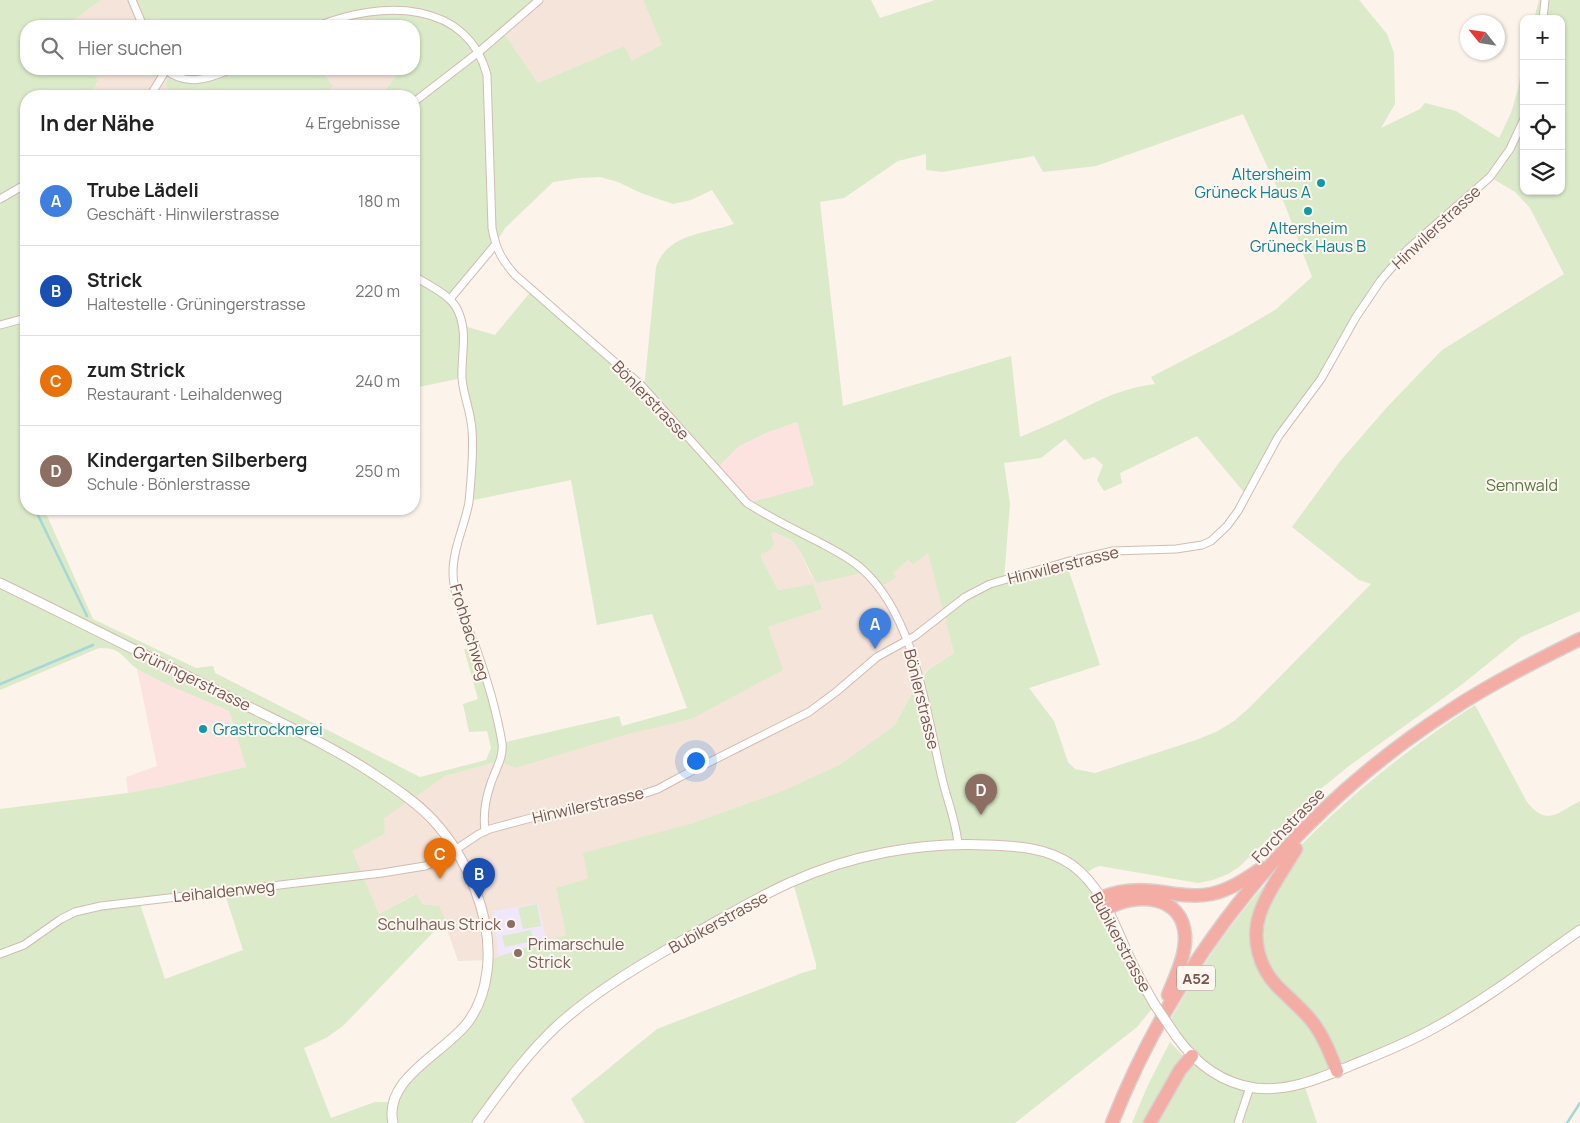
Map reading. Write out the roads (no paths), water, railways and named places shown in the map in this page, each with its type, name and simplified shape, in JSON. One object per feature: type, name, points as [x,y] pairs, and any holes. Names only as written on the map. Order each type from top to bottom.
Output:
[{"type":"highway","name":"Forchstrasse","points":[[1112,1123],[1155,1030],[1183,982],[1208,944],[1277,858],[1337,798],[1406,741],[1483,690],[1580,639]]},
{"type":"highway","name":"Forchstrasse","points":[[1121,1123],[1154,1050],[1204,965],[1246,906],[1296,849],[1349,798],[1420,741],[1489,697],[1580,648]]},
{"type":"highway","points":[[1296,849],[1261,909],[1256,929],[1258,948],[1263,967],[1270,978],[1302,1010],[1317,1029],[1337,1071]]},
{"type":"highway","points":[[1100,898],[1119,892],[1136,890],[1189,896],[1217,893],[1243,881],[1277,858]]},
{"type":"highway","points":[[1107,909],[1127,900],[1150,899],[1168,906],[1181,920],[1185,935],[1184,951],[1155,1030]]},
{"type":"highway","points":[[1150,1123],[1180,1070],[1192,1056]]},
{"type":"main road","name":"Grüningerstrasse","points":[[0,583],[326,745],[391,785],[417,805],[439,827],[456,852],[476,891],[482,910],[488,960],[485,982],[481,999],[469,1021],[400,1088],[392,1106],[393,1123]]},
{"type":"main road","name":"Bubikerstrasse","points":[[477,1123],[535,1048],[559,1024],[589,999],[663,952],[789,883],[858,859],[903,849],[958,844],[1022,846],[1043,852],[1072,866],[1084,876],[1107,909],[1132,963],[1155,1004],[1192,1056],[1218,1076],[1250,1087],[1273,1089],[1293,1086],[1396,1048],[1479,1001],[1580,930]]},
{"type":"street","points":[[132,0],[140,20]]},
{"type":"street","points":[[420,97],[480,51],[540,0]]},
{"type":"street","points":[[1543,15],[1545,0]]},
{"type":"street","name":"Bönlerstrasse","points":[[334,20],[357,11],[388,5],[414,5],[430,8],[445,14],[472,38],[480,51],[489,88],[492,228],[495,246],[504,263],[515,275],[642,386],[747,503],[839,553],[863,570],[881,592],[902,627],[907,640],[928,714],[958,844]]},
{"type":"street","points":[[153,90],[162,75]]},
{"type":"street","points":[[174,75],[191,80],[205,79],[215,75]]},
{"type":"street","name":"Hinwilerstrasse","points":[[456,852],[485,831],[532,818],[632,797],[658,788],[805,714],[836,692],[877,657],[926,628],[965,597],[984,587],[1004,579],[1113,551],[1187,548],[1202,545],[1219,534],[1227,526],[1247,496],[1288,420],[1316,387],[1356,317],[1381,280],[1407,250],[1490,177],[1510,149],[1520,128]]},
{"type":"street","points":[[0,199],[20,187]]},
{"type":"street","points":[[450,299],[495,246]]},
{"type":"street","name":"Frohbachweg","points":[[420,280],[450,299],[462,318],[464,326],[462,378],[472,424],[472,447],[469,501],[454,556],[454,586],[458,603],[476,648],[498,722],[502,746],[501,758],[485,803],[485,831]]},
{"type":"street","points":[[0,325],[20,320]]},
{"type":"street","name":"Leihaldenweg","points":[[0,954],[24,945],[75,912],[101,906],[382,873],[425,866],[456,852]]},
{"type":"street","points":[[1238,1123],[1250,1087]]},
{"type":"waterway","points":[[38,515],[87,616]]},
{"type":"waterway","points":[[0,684],[93,645]]},
{"type":"waterway","points":[[1567,1123],[1580,1103]]},
{"type":"place","name":"Altersheim Grüneck Haus A","points":[[1321,183]]},
{"type":"place","name":"Altersheim Grüneck Haus B","points":[[1308,211]]},
{"type":"place","name":"Trube Lädeli","points":[[875,649]]},
{"type":"place","name":"Grastrocknerei","points":[[203,729]]},
{"type":"place","name":"Kindergarten Silberberg","points":[[981,815]]},
{"type":"place","name":"zum Strick","points":[[440,879]]},
{"type":"place","name":"Strick","points":[[479,899]]},
{"type":"place","name":"Schulhaus Strick","points":[[511,924]]},
{"type":"place","name":"Primarschule Strick","points":[[518,953]]},
{"type":"park label","name":"Sennwald","points":[[1522,485]]}]
